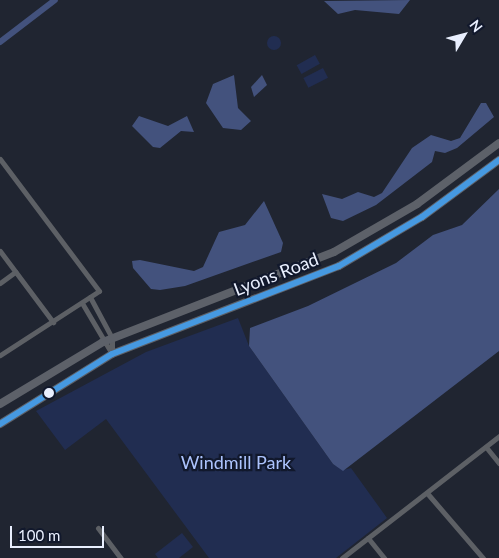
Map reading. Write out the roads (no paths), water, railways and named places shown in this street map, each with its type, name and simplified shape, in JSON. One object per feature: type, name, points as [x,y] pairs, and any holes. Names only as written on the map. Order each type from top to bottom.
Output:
[{"type":"main road","name":"Lyons Road","points":[[0,404],[103,342],[334,252],[417,204],[499,142]]},
{"type":"main road","name":"Lyons Road","points":[[0,424],[112,354],[339,266],[422,217],[499,160]]},
{"type":"street","points":[[0,159],[99,291],[0,355]]},
{"type":"street","points":[[0,251],[53,322]]},
{"type":"street","points":[[0,283],[16,272]]},
{"type":"street","points":[[90,297],[112,338],[112,354]]},
{"type":"street","points":[[82,303],[103,342],[112,354]]},
{"type":"street","points":[[342,558],[499,436]]},
{"type":"street","points":[[486,447],[499,463]]},
{"type":"street","points":[[427,492],[484,558]]},
{"type":"street","points":[[98,528],[121,558]]},
{"type":"street","points":[[368,538],[384,558]]},
{"type":"waterway","points":[[0,42],[55,0]]},
{"type":"park label","name":"Windmill Park","points":[[236,462]]}]
